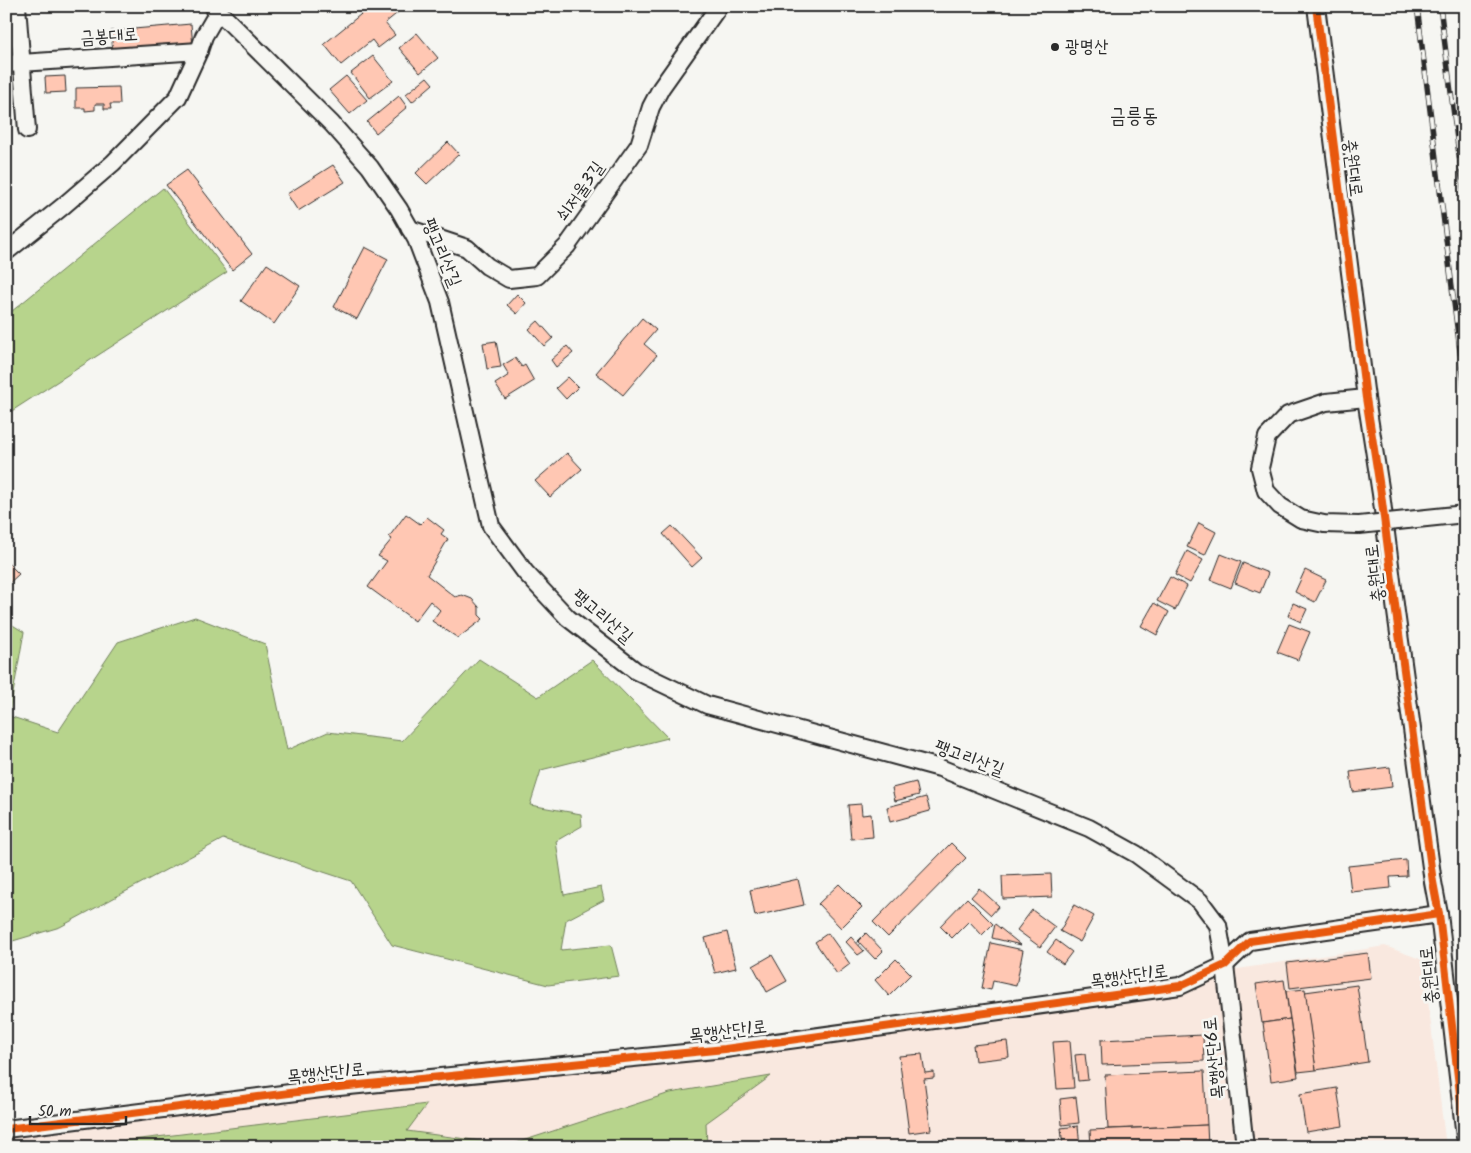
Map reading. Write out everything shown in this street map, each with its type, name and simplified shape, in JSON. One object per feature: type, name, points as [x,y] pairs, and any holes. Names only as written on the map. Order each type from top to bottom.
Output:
[{"type":"street","points":[[17,6],[14,63],[27,130]]},
{"type":"street","name":"쇠저울3길","points":[[410,229],[467,248],[487,266],[509,279],[537,276],[567,246],[639,145],[650,107],[661,88],[719,6]]},
{"type":"street","name":"충원대로","points":[[1316,6],[1366,398],[1381,494],[1431,873],[1439,914],[1465,1137]]},
{"type":"street","name":"팽고리산길","points":[[6,252],[62,208],[113,163],[178,97],[199,51],[215,9],[332,124],[358,153],[370,167],[416,239],[440,302],[491,526],[525,572],[568,618],[636,671],[706,705],[940,768],[1089,828],[1136,854],[1200,901],[1218,925],[1225,965]]},
{"type":"street","name":"금봉대로","points":[[14,63],[199,51]]},
{"type":"street","points":[[1366,398],[1326,402],[1288,415],[1267,437],[1260,468],[1266,491],[1280,506],[1301,519],[1324,524],[1359,526],[1465,514]]},
{"type":"street","name":"목행산단1로","points":[[6,1129],[329,1088],[725,1049],[1180,986],[1225,965],[1250,942],[1439,914]]},
{"type":"street","name":"목행산단6로","points":[[1225,965],[1244,1147]]},
{"type":"shaded area","points":[[1385,946],[1423,960],[1446,1147],[6,1147],[6,1132],[751,1045]]},
{"type":"green space","points":[[163,188],[227,272],[7,414],[6,316]]},
{"type":"green space","points":[[195,617],[265,644],[287,750],[328,732],[402,741],[479,659],[538,697],[592,660],[668,738],[541,770],[530,805],[581,814],[582,826],[556,841],[564,895],[601,887],[604,900],[566,920],[561,950],[611,945],[619,976],[548,985],[392,945],[351,881],[223,839],[60,927],[6,943],[6,621],[24,632],[9,716],[58,732],[118,642]]},
{"type":"green space","points":[[771,1076],[706,1123],[707,1147],[75,1147],[427,1104],[407,1131],[510,1145],[670,1093]]},
{"type":"building","points":[[371,6],[406,6],[385,23],[395,35],[378,48],[372,40],[341,65],[324,44]]},
{"type":"building","points":[[191,24],[193,47],[113,53],[111,31]]},
{"type":"building","points":[[417,33],[438,58],[420,73],[399,48]]},
{"type":"building","points":[[373,56],[393,81],[370,98],[351,73]]},
{"type":"building","points":[[65,76],[66,92],[46,93],[45,77]]},
{"type":"building","points":[[346,76],[367,100],[350,114],[329,90]]},
{"type":"building","points":[[427,77],[433,84],[412,102],[406,94]]},
{"type":"building","points":[[119,87],[120,104],[110,104],[111,109],[104,109],[104,104],[95,104],[95,110],[85,111],[85,108],[76,108],[76,88]]},
{"type":"building","points":[[399,96],[407,107],[376,133],[367,122]]},
{"type":"building","points":[[448,142],[459,154],[427,184],[416,173]]},
{"type":"building","points":[[333,165],[345,182],[298,211],[287,194]]},
{"type":"building","points":[[187,170],[252,254],[232,270],[166,185]]},
{"type":"building","points":[[365,247],[388,259],[357,319],[334,307]]},
{"type":"building","points":[[267,264],[300,286],[274,324],[241,301]]},
{"type":"building","points":[[517,294],[526,303],[517,314],[507,305]]},
{"type":"building","points":[[642,318],[656,330],[644,344],[657,355],[623,395],[596,373]]},
{"type":"building","points":[[538,321],[553,338],[544,346],[529,329]]},
{"type":"building","points":[[496,341],[501,367],[487,369],[483,343]]},
{"type":"building","points":[[567,346],[573,353],[556,367],[551,360]]},
{"type":"building","points":[[515,358],[522,367],[525,365],[534,381],[505,399],[495,384],[509,375],[503,365]]},
{"type":"building","points":[[568,377],[578,387],[566,399],[556,388]]},
{"type":"building","points":[[567,453],[582,469],[550,497],[535,481]]},
{"type":"building","points":[[406,514],[420,524],[427,517],[444,530],[441,534],[448,539],[427,575],[455,597],[462,595],[472,599],[479,607],[479,615],[483,619],[458,638],[432,621],[440,610],[430,601],[415,621],[368,587],[387,561],[378,556],[392,539],[389,537]]},
{"type":"building","points":[[1199,523],[1216,532],[1205,555],[1187,547]]},
{"type":"building","points":[[672,526],[702,558],[692,567],[663,534]]},
{"type":"building","points":[[1187,551],[1203,560],[1190,583],[1175,575]]},
{"type":"building","points":[[1221,554],[1241,562],[1231,588],[1211,580]]},
{"type":"building","points":[[6,561],[19,574],[6,586]]},
{"type":"building","points":[[1243,563],[1268,573],[1260,593],[1235,583]]},
{"type":"building","points":[[1305,570],[1326,580],[1315,602],[1295,592]]},
{"type":"building","points":[[1170,577],[1187,586],[1175,610],[1157,601]]},
{"type":"building","points":[[1154,603],[1169,612],[1157,635],[1141,626]]},
{"type":"building","points":[[1293,603],[1307,609],[1301,622],[1288,616]]},
{"type":"building","points":[[1289,624],[1310,632],[1298,660],[1277,652]]},
{"type":"building","points":[[1390,767],[1392,787],[1353,792],[1350,772]]},
{"type":"building","points":[[916,782],[919,795],[895,801],[892,788]]},
{"type":"building","points":[[926,797],[930,811],[890,822],[887,807]]},
{"type":"building","points":[[861,804],[862,815],[871,814],[873,837],[851,839],[848,805]]},
{"type":"building","points":[[951,843],[966,858],[888,937],[873,922]]},
{"type":"building","points":[[1406,860],[1407,876],[1390,877],[1391,888],[1351,892],[1348,866]]},
{"type":"building","points":[[1051,874],[1052,897],[1003,899],[1002,876]]},
{"type":"building","points":[[798,879],[804,905],[755,916],[750,890]]},
{"type":"building","points":[[839,884],[862,907],[841,928],[818,904]]},
{"type":"building","points":[[979,888],[999,906],[991,915],[971,897]]},
{"type":"building","points":[[967,898],[993,924],[982,935],[969,921],[952,938],[940,926]]},
{"type":"building","points":[[1074,905],[1094,916],[1080,942],[1060,931]]},
{"type":"building","points":[[1032,910],[1055,927],[1040,947],[1017,930]]},
{"type":"building","points":[[995,924],[1021,945],[992,938]]},
{"type":"building","points":[[727,932],[736,968],[715,973],[705,938]]},
{"type":"building","points":[[828,933],[850,964],[837,974],[815,942]]},
{"type":"building","points":[[866,933],[883,951],[875,959],[858,941]]},
{"type":"building","points":[[851,937],[864,951],[858,955],[846,942]]},
{"type":"building","points":[[1056,940],[1072,952],[1063,964],[1047,952]]},
{"type":"building","points":[[991,943],[1023,950],[1016,986],[993,981],[991,990],[982,988]]},
{"type":"building","points":[[1368,953],[1371,978],[1290,988],[1287,963]]},
{"type":"building","points":[[772,955],[787,981],[767,992],[753,966]]},
{"type":"building","points":[[896,959],[911,974],[889,996],[875,980]]},
{"type":"building","points":[[1284,980],[1290,1019],[1262,1023],[1256,984]]},
{"type":"building","points":[[1357,985],[1368,1062],[1316,1070],[1305,992]]},
{"type":"building","points":[[1305,989],[1316,1070],[1298,1072],[1286,991]]},
{"type":"building","points":[[1290,1019],[1298,1077],[1271,1081],[1263,1023]]},
{"type":"building","points":[[1203,1035],[1204,1061],[1102,1065],[1101,1040]]},
{"type":"building","points":[[1007,1041],[1009,1057],[975,1061],[973,1045]]},
{"type":"building","points":[[1070,1041],[1074,1088],[1057,1089],[1053,1042]]},
{"type":"building","points":[[922,1054],[925,1073],[934,1072],[934,1078],[924,1079],[931,1130],[909,1133],[899,1056]]},
{"type":"building","points":[[1085,1054],[1088,1080],[1078,1081],[1075,1055]]},
{"type":"building","points":[[1204,1071],[1207,1125],[1108,1129],[1105,1075]]},
{"type":"building","points":[[1337,1088],[1343,1126],[1306,1132],[1300,1094]]},
{"type":"building","points":[[1076,1097],[1079,1123],[1062,1125],[1060,1099]]},
{"type":"building","points":[[1207,1125],[1208,1147],[1091,1147],[1090,1130]]},
{"type":"building","points":[[1078,1126],[1080,1147],[1063,1147],[1061,1128]]},
{"type":"railway","points":[[1417,6],[1465,391]]},
{"type":"railway","points":[[1440,6],[1465,202]]},
{"type":"cycle path","points":[[1316,6],[1366,398],[1439,914],[1465,1137]]},
{"type":"cycle path","points":[[6,1129],[329,1088],[725,1049],[1180,986],[1225,965],[1250,941],[1439,914]]},
{"type":"place","name":"광명산","points":[[1055,47]]},
{"type":"district","name":"금릉동","points":[[1134,117]]}]
